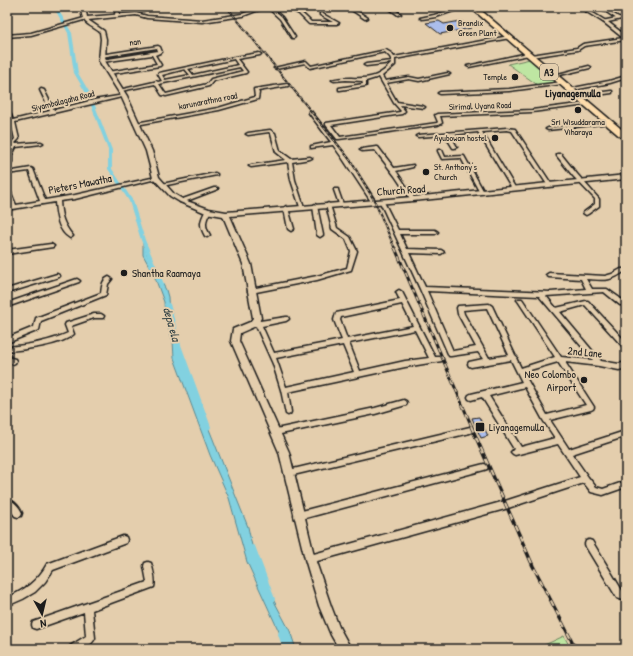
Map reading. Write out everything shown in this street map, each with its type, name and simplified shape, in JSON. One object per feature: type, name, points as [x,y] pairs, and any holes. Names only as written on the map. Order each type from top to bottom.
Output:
[{"type":"highway","name":"A3","points":[[477,8],[508,37],[582,96],[626,134]]},
{"type":"highway","name":"A3","points":[[477,8],[586,104],[626,137]]},
{"type":"street","points":[[83,7],[84,19],[102,31],[104,46],[102,59],[109,73],[121,90],[149,151],[156,178]]},
{"type":"street","points":[[117,15],[118,7]]},
{"type":"street","points":[[7,36],[31,34],[84,19],[117,15],[140,14],[147,17],[202,21],[243,15],[265,7]]},
{"type":"street","points":[[269,7],[281,18],[293,37]]},
{"type":"street","points":[[288,7],[300,13],[310,23],[337,23],[321,14]]},
{"type":"street","points":[[349,7],[366,18]]},
{"type":"street","points":[[389,7],[399,14]]},
{"type":"street","points":[[422,18],[435,16],[463,7]]},
{"type":"street","points":[[585,7],[583,8],[604,21],[626,38]]},
{"type":"street","points":[[601,7],[618,18]]},
{"type":"street","points":[[604,21],[626,17]]},
{"type":"street","points":[[366,65],[508,37]]},
{"type":"street","points":[[468,66],[531,55],[578,49],[583,45],[626,38]]},
{"type":"street","name":"nan","points":[[102,59],[158,47],[160,52],[153,54]]},
{"type":"street","points":[[276,68],[306,62],[310,67],[386,51],[394,60]]},
{"type":"street","points":[[102,59],[153,54],[159,65],[109,73]]},
{"type":"street","points":[[164,81],[160,74],[259,54]]},
{"type":"street","points":[[156,82],[163,94],[166,95],[208,85],[212,80],[244,73],[235,58]]},
{"type":"street","points":[[334,80],[346,78],[364,80],[380,76],[388,70],[394,60]]},
{"type":"street","points":[[121,90],[241,66]]},
{"type":"street","points":[[556,75],[589,67]]},
{"type":"street","points":[[186,68],[192,76]]},
{"type":"street","points":[[384,82],[409,78],[419,80],[448,74]]},
{"type":"street","points":[[380,76],[396,103],[423,107]]},
{"type":"street","points":[[573,89],[610,82],[626,77]]},
{"type":"street","points":[[340,89],[365,85],[364,80]]},
{"type":"street","points":[[440,93],[509,90],[562,83]]},
{"type":"street","name":"karunarathna road","points":[[136,124],[231,106],[257,98],[257,93],[255,90],[287,85]]},
{"type":"street","points":[[42,90],[52,111]]},
{"type":"street","points":[[582,96],[611,92]]},
{"type":"street","name":"Siyambalagaha Road","points":[[10,122],[89,102],[124,96]]},
{"type":"street","name":"Sirimal Uyana Road","points":[[396,103],[403,111],[401,113],[328,124],[339,138],[438,124],[440,123],[437,115],[532,111],[586,104]]},
{"type":"street","points":[[7,110],[17,139],[13,143],[14,146],[10,155],[10,162],[7,163]]},
{"type":"street","points":[[310,112],[334,143],[374,202]]},
{"type":"street","points":[[548,129],[608,122]]},
{"type":"street","points":[[480,130],[514,189]]},
{"type":"street","points":[[418,136],[480,130],[513,130],[550,186]]},
{"type":"street","points":[[248,134],[272,132],[278,152],[290,161],[291,170],[302,207]]},
{"type":"street","points":[[447,134],[455,147]]},
{"type":"street","points":[[14,146],[41,143]]},
{"type":"street","points":[[313,147],[334,143]]},
{"type":"street","points":[[362,150],[376,148],[413,199]]},
{"type":"street","points":[[440,151],[444,158],[462,157],[482,192]]},
{"type":"street","points":[[559,155],[598,202],[586,213]]},
{"type":"street","points":[[251,166],[310,158]]},
{"type":"street","points":[[393,170],[411,166]]},
{"type":"street","points":[[7,173],[31,169],[43,202]]},
{"type":"street","points":[[162,185],[215,174]]},
{"type":"street","name":"Church Road","points":[[156,178],[172,195],[182,201],[208,211],[226,214],[286,208],[382,202],[550,186],[626,177]]},
{"type":"street","name":"Pieters Mawatha","points":[[7,208],[74,197],[156,178]]},
{"type":"street","points":[[7,188],[14,207]]},
{"type":"street","points":[[182,201],[216,189]]},
{"type":"street","points":[[336,190],[341,204]]},
{"type":"street","points":[[57,200],[59,218],[64,230],[70,236]]},
{"type":"street","points":[[382,202],[423,289],[451,354],[480,349]]},
{"type":"street","points":[[251,291],[317,278],[349,269],[354,251],[348,238],[335,229],[328,205]]},
{"type":"street","points":[[315,206],[320,235]]},
{"type":"street","points":[[286,208],[291,229]]},
{"type":"street","points":[[207,235],[202,223],[208,211]]},
{"type":"street","points":[[226,214],[247,264],[258,322],[273,356],[284,390],[288,412]]},
{"type":"street","points":[[397,232],[435,232]]},
{"type":"street","points":[[7,252],[51,246]]},
{"type":"street","points":[[405,251],[441,252]]},
{"type":"street","points":[[549,275],[583,278],[610,278],[623,270]]},
{"type":"street","points":[[7,291],[57,276]]},
{"type":"street","points":[[583,278],[590,291]]},
{"type":"street","points":[[7,341],[37,328],[38,320],[104,294],[105,284],[109,279]]},
{"type":"street","points":[[7,305],[78,281]]},
{"type":"street","points":[[423,289],[541,294],[605,290],[625,304]]},
{"type":"street","points":[[284,390],[436,359],[416,328],[399,292]]},
{"type":"street","points":[[541,294],[599,363]]},
{"type":"street","points":[[520,300],[558,360],[591,407],[545,418]]},
{"type":"street","points":[[358,374],[337,320],[338,315],[403,302]]},
{"type":"street","points":[[555,311],[586,302],[626,346]]},
{"type":"street","points":[[487,361],[460,314],[460,308],[488,305],[514,357],[519,371],[545,418],[585,479],[594,490],[603,492],[626,484]]},
{"type":"street","points":[[13,361],[8,360],[8,352],[49,343],[62,338],[71,334],[68,325],[94,316],[101,316]]},
{"type":"street","points":[[286,319],[258,322],[236,331],[235,341],[276,432],[289,473],[298,516],[310,559],[325,606],[335,631],[345,649]]},
{"type":"street","points":[[273,356],[416,328]]},
{"type":"street","points":[[471,364],[514,357]]},
{"type":"street","name":"2nd Lane","points":[[519,371],[558,360],[599,363],[619,367],[626,365]]},
{"type":"street","points":[[471,398],[526,384]]},
{"type":"street","points":[[484,394],[517,452],[560,440]]},
{"type":"street","points":[[276,432],[375,411],[404,403]]},
{"type":"street","points":[[289,473],[470,430]]},
{"type":"street","points":[[568,452],[622,435]]},
{"type":"street","points":[[298,516],[484,467]]},
{"type":"street","points":[[310,559],[505,505],[585,479]]},
{"type":"street","points":[[7,505],[10,504],[18,514]]},
{"type":"street","points":[[7,602],[30,591],[46,576],[50,567],[124,540]]},
{"type":"street","points":[[589,544],[620,595],[626,597]]},
{"type":"street","points":[[36,625],[151,584],[148,566]]},
{"type":"street","points":[[74,649],[91,638],[88,607]]},
{"type":"green space","points":[[530,59],[557,82],[539,86],[508,64]]},
{"type":"green space","points":[[564,636],[571,649],[536,649]]},
{"type":"water","points":[[143,240],[147,254],[166,290],[168,297],[169,318],[201,409],[248,527],[257,569],[290,631],[296,649],[287,649],[247,562],[229,498],[210,455],[174,358],[173,341],[165,319],[164,302],[154,275],[143,255]]},
{"type":"building","name":"Brandix Green Plant","points":[[439,21],[444,24],[461,21],[471,28],[440,34],[426,23]]},
{"type":"building","name":"Liyanagemulla","points":[[479,417],[488,436],[481,438],[472,418]]},
{"type":"waterway","name":"depa ela","points":[[52,7],[58,12],[70,33],[76,73],[89,95],[110,150],[110,169],[131,201],[143,240],[161,284]]},
{"type":"waterway","name":"depa ela","points":[[167,304],[178,345],[208,427]]},
{"type":"waterway","name":"depa ela","points":[[252,549],[271,599]]},
{"type":"waterway","name":"depa ela","points":[[282,634],[287,649]]},
{"type":"railway","points":[[227,7],[351,161],[375,202],[395,249]]},
{"type":"railway","points":[[395,248],[472,427]]},
{"type":"railway","points":[[471,426],[533,566],[576,649]]},
{"type":"place","name":"Brandix Green Plant","points":[[450,28]]},
{"type":"place","name":"Temple","points":[[515,77]]},
{"type":"place","name":"Sri Wisuddarama Viharaya","points":[[578,110]]},
{"type":"place","name":"Ayubowan hostel","points":[[495,138]]},
{"type":"place","name":"St. Anthony's Church","points":[[426,172]]},
{"type":"place","name":"Shantha Raamaya","points":[[124,273]]},
{"type":"place","name":"Neo Colombo Airport","points":[[584,380]]},
{"type":"place","name":"Liyanagemulla","points":[[480,427]]},
{"type":"district","name":"Liyanagemulla","points":[[573,93]]}]
